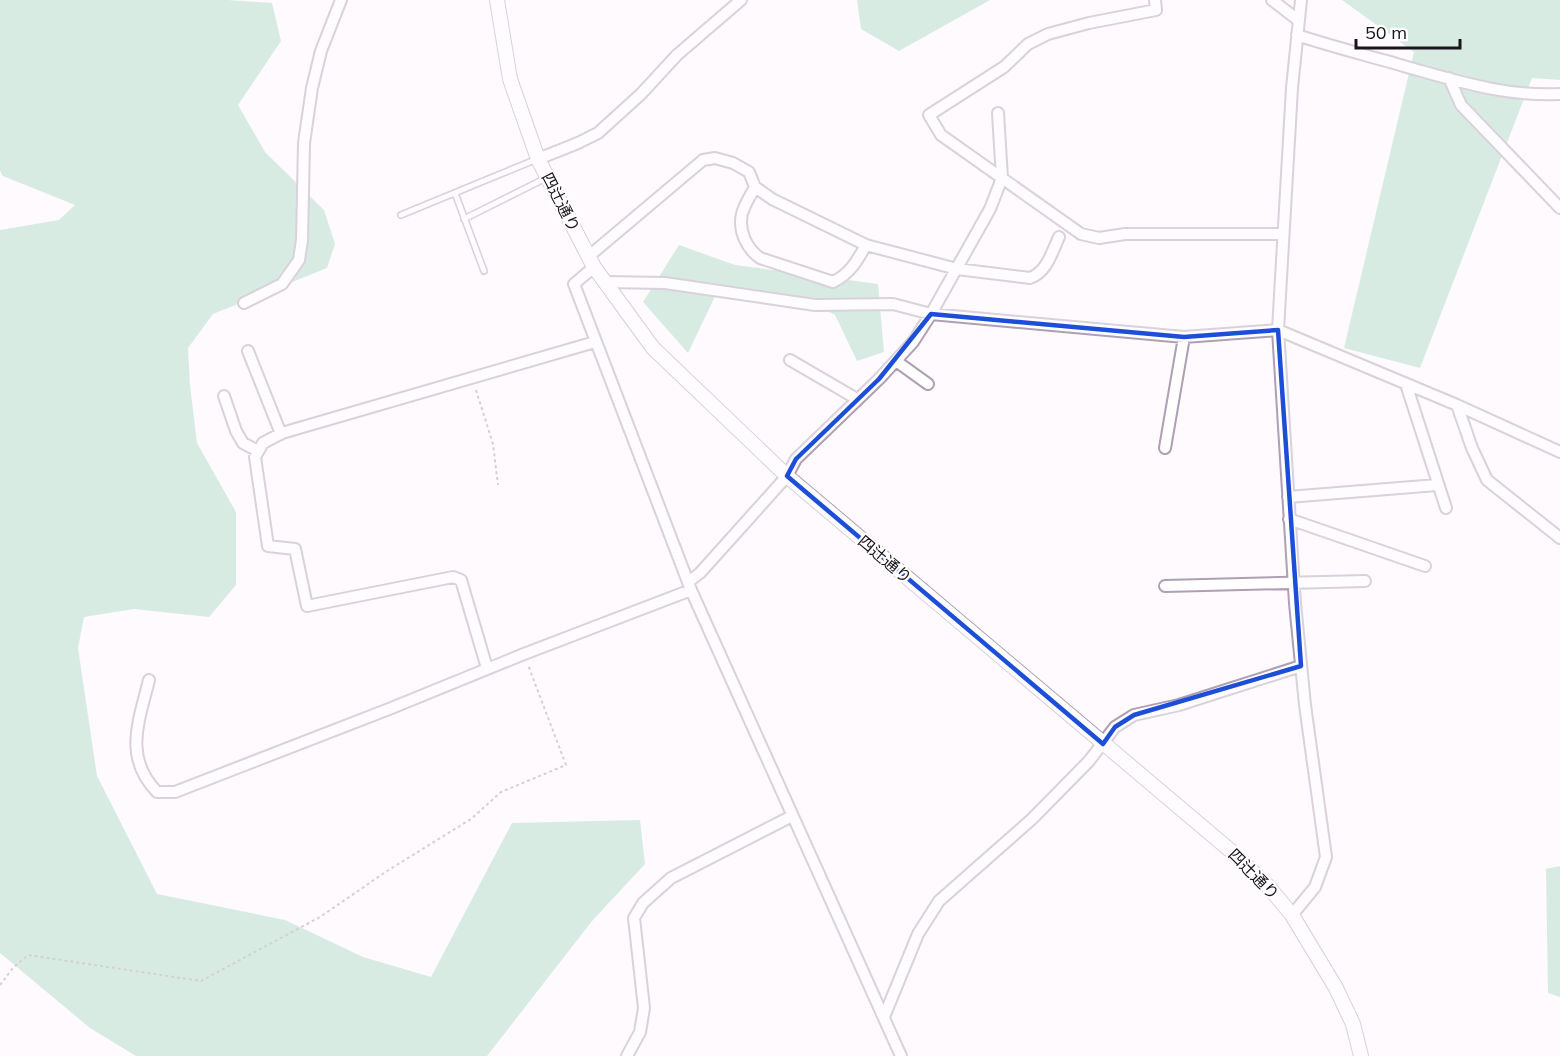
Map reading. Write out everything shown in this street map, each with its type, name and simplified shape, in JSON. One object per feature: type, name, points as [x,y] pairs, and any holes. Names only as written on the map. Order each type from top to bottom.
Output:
[{"type":"street","points":[[244,303],[282,284],[299,260],[302,240],[304,143],[312,88],[321,51],[341,0]]},
{"type":"street","name":"四辻通り","points":[[497,0],[510,79],[538,159],[591,261],[653,348],[787,476],[1231,851],[1268,886],[1292,915],[1336,988],[1353,1024],[1361,1056]]},
{"type":"street","points":[[721,17],[726,0]]},
{"type":"street","points":[[538,159],[598,133],[641,94],[676,55],[741,0]]},
{"type":"street","points":[[1155,0],[1156,10],[1089,23],[1048,34],[1028,44],[1004,67],[928,115],[941,135],[1081,234],[1099,238],[1125,234],[1283,234]]},
{"type":"street","points":[[1272,0],[1298,20]]},
{"type":"street","points":[[1292,915],[1315,887],[1326,856],[1301,666],[1293,583],[1278,330],[1301,0]]},
{"type":"street","points":[[1297,35],[1343,50],[1515,93],[1560,94]]},
{"type":"street","points":[[1449,78],[1461,105],[1560,208]]},
{"type":"street","points":[[149,680],[136,732],[136,758],[148,783],[157,792],[175,792],[389,709],[690,586],[787,476],[796,459],[913,342],[990,209],[1002,178],[998,113]]},
{"type":"street","points":[[902,1056],[690,586],[574,284],[591,261],[703,160],[715,158],[733,163],[749,172],[756,187],[772,199],[866,245],[957,269],[1030,278],[1038,276],[1059,237]]},
{"type":"street","points":[[756,187],[742,214],[743,236],[750,251],[760,258],[833,282],[844,277],[854,266],[866,245]]},
{"type":"street","points":[[604,282],[665,283],[815,305],[893,304],[931,314],[1184,337],[1278,330],[1457,405],[1560,452]]},
{"type":"street","points":[[1166,448],[1184,337]]},
{"type":"street","points":[[488,668],[461,580],[453,577],[307,606],[295,549],[268,546],[255,457],[263,443],[280,434],[595,342]]},
{"type":"street","points":[[248,351],[280,434]]},
{"type":"street","points":[[790,360],[857,399]]},
{"type":"street","points":[[896,361],[928,384]]},
{"type":"street","points":[[1406,384],[1446,508]]},
{"type":"street","points":[[224,396],[236,431],[243,443],[258,451]]},
{"type":"street","points":[[1457,405],[1472,448],[1487,480],[1560,538]]},
{"type":"street","points":[[1288,496],[1437,484]]},
{"type":"street","points":[[1289,519],[1425,566]]},
{"type":"street","points":[[1165,586],[1365,581]]},
{"type":"street","points":[[884,1017],[918,934],[939,901],[1032,819],[1089,761],[1115,727],[1134,715],[1179,705],[1301,666]]},
{"type":"street","points":[[627,1056],[640,1032],[644,1008],[634,918],[643,903],[671,878],[792,816]]},
{"type":"lane","points":[[401,215],[538,159]]},
{"type":"lane","points":[[464,219],[548,177]]},
{"type":"lane","points":[[455,193],[483,271]]},
{"type":"path","points":[[472,378],[493,444],[498,484]]},
{"type":"path","points":[[0,985],[13,968],[28,955],[201,981],[320,917],[387,871],[471,819],[501,792],[566,765],[524,654]]},
{"type":"highlighted area","points":[[931,314],[1184,337],[1278,330],[1301,666],[1134,715],[1115,727],[1103,744],[787,476],[796,459],[879,379]]},
{"type":"green space","points":[[0,0],[228,0],[272,3],[281,41],[238,105],[265,152],[324,210],[335,244],[327,268],[213,314],[188,348],[197,443],[236,512],[236,585],[209,617],[134,609],[84,617],[78,648],[97,776],[157,894],[285,920],[363,957],[431,977],[512,823],[640,820],[645,864],[592,921],[487,1056],[136,1056],[90,1028],[0,953],[0,230],[59,220],[75,205],[3,176],[0,171]]},
{"type":"green space","points":[[857,0],[990,0],[899,51],[861,29]]},
{"type":"green space","points":[[1342,0],[1560,0],[1560,80],[1532,78],[1420,368],[1344,348],[1414,52]]},
{"type":"green space","points":[[679,245],[735,265],[878,284],[884,352],[857,361],[835,315],[795,296],[720,286],[688,353],[643,302]]},
{"type":"green space","points":[[1560,866],[1560,997],[1548,993],[1546,869]]}]
